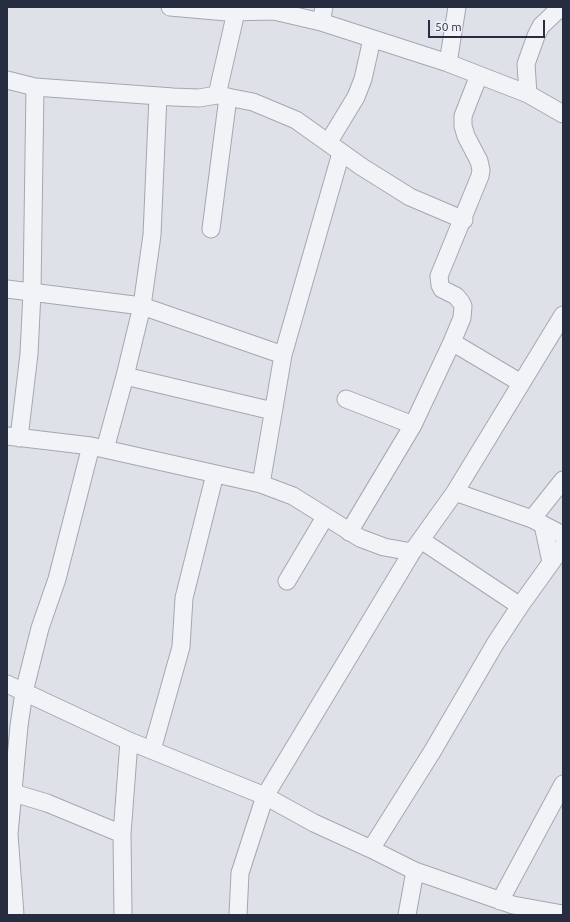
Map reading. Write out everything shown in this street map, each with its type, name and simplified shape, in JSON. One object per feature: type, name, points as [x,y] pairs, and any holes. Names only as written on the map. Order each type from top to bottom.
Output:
[{"type":"street","points":[[170,7],[274,11],[323,15],[372,39],[448,63],[528,94],[563,114]]},
{"type":"street","points":[[448,63],[457,7]]},
{"type":"street","points":[[528,94],[526,64],[541,26],[561,7]]},
{"type":"street","points":[[211,229],[223,96],[235,10]]},
{"type":"street","points":[[328,143],[356,97],[365,73],[372,39]]},
{"type":"street","points":[[500,83],[526,64]]},
{"type":"street","points":[[350,532],[413,425],[462,318],[463,306],[459,299],[442,289],[439,276],[464,220],[481,170],[463,126],[463,116],[479,75]]},
{"type":"street","points":[[7,80],[35,87],[199,98],[223,96],[253,102],[296,120],[341,153],[410,197],[464,220]]},
{"type":"street","points":[[35,87],[32,292],[29,354],[13,437],[98,448],[261,484],[293,496],[350,532],[384,547],[416,546],[520,606]]},
{"type":"street","points":[[15,915],[9,834],[10,791],[24,692],[40,628],[98,448],[126,376],[142,306],[152,235],[158,96]]},
{"type":"street","points":[[261,484],[283,354],[341,153]]},
{"type":"street","points":[[7,289],[142,306],[283,354]]},
{"type":"street","points":[[238,915],[240,873],[265,796],[416,546],[455,492],[563,315]]},
{"type":"street","points":[[452,342],[521,382]]},
{"type":"street","points":[[126,376],[273,411]]},
{"type":"street","points":[[346,399],[413,425]]},
{"type":"street","points":[[152,750],[182,647],[184,598],[215,474]]},
{"type":"street","points":[[537,522],[563,480]]},
{"type":"street","points":[[455,492],[537,522],[563,536]]},
{"type":"street","points":[[286,581],[326,516]]},
{"type":"street","points":[[537,522],[551,562]]},
{"type":"street","points":[[371,849],[520,606],[563,546]]},
{"type":"street","points":[[7,684],[129,741],[265,796],[314,823],[415,871],[509,907],[563,914]]},
{"type":"street","points":[[123,915],[122,834],[129,741]]},
{"type":"street","points":[[509,907],[563,784]]},
{"type":"street","points":[[10,791],[47,803],[122,834]]},
{"type":"street","points":[[407,915],[415,871]]}]
